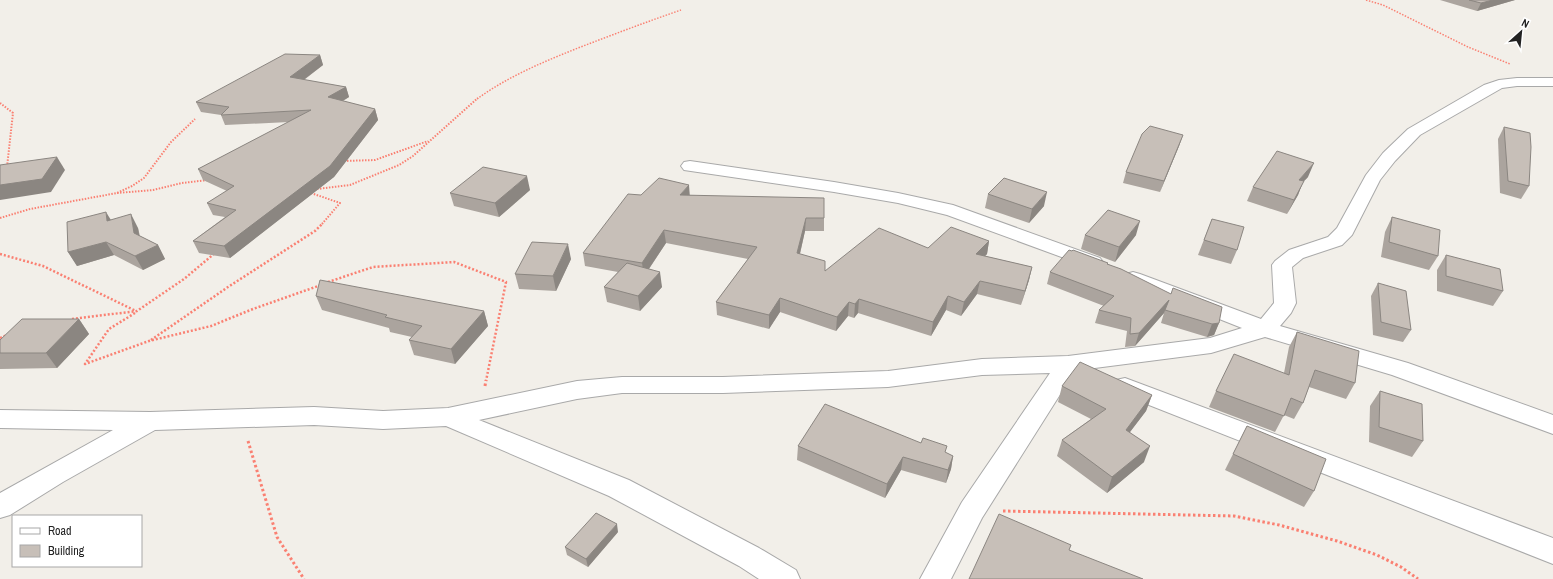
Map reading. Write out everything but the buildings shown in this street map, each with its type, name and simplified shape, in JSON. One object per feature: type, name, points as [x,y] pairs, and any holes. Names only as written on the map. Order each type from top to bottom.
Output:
[{"type":"street","points":[[0,419],[150,421],[314,416],[383,420],[448,417],[577,390],[622,385],[723,385],[888,380],[982,367],[1068,364],[1211,345],[1265,329],[1283,308],[1285,303],[1282,265],[1296,254],[1335,241],[1345,231],[1372,179],[1389,157],[1414,132],[1489,88],[1499,84],[1517,82],[1552,82]]},
{"type":"street","points":[[690,166],[841,188],[898,198],[946,209],[1049,245],[1265,329],[1400,369],[1553,425]]},
{"type":"street","points":[[935,579],[972,510],[1068,364]]},
{"type":"street","points":[[1068,364],[1553,551]]},
{"type":"street","points":[[448,417],[619,488],[749,557],[786,579]]},
{"type":"street","points":[[0,507],[53,475],[150,421]]},
{"type":"path","points":[[1366,0],[1384,5],[1468,47],[1552,82]]},
{"type":"path","points":[[149,341],[228,287],[315,231],[340,203],[310,192],[350,185],[399,165],[414,156],[478,98],[518,74],[541,63],[636,25],[681,10]]},
{"type":"path","points":[[0,103],[13,113],[6,168]]},
{"type":"path","points":[[117,193],[144,178],[171,142],[195,120]]},
{"type":"path","points":[[338,162],[375,160],[430,140]]},
{"type":"path","points":[[0,218],[30,208],[96,198],[117,193],[153,190],[182,183],[212,180]]},
{"type":"path","points":[[217,251],[184,279],[109,329],[85,364],[149,341],[211,326],[253,309],[373,267],[454,262],[506,282],[480,411]]},
{"type":"path","points":[[0,254],[43,266],[137,311]]},
{"type":"path","points":[[70,319],[137,311]]},
{"type":"path","points":[[0,338],[14,333]]},
{"type":"path","points":[[243,419],[252,456],[277,537],[304,579]]},
{"type":"path","points":[[972,510],[1234,516],[1337,541],[1364,550],[1401,567],[1418,579]]}]
